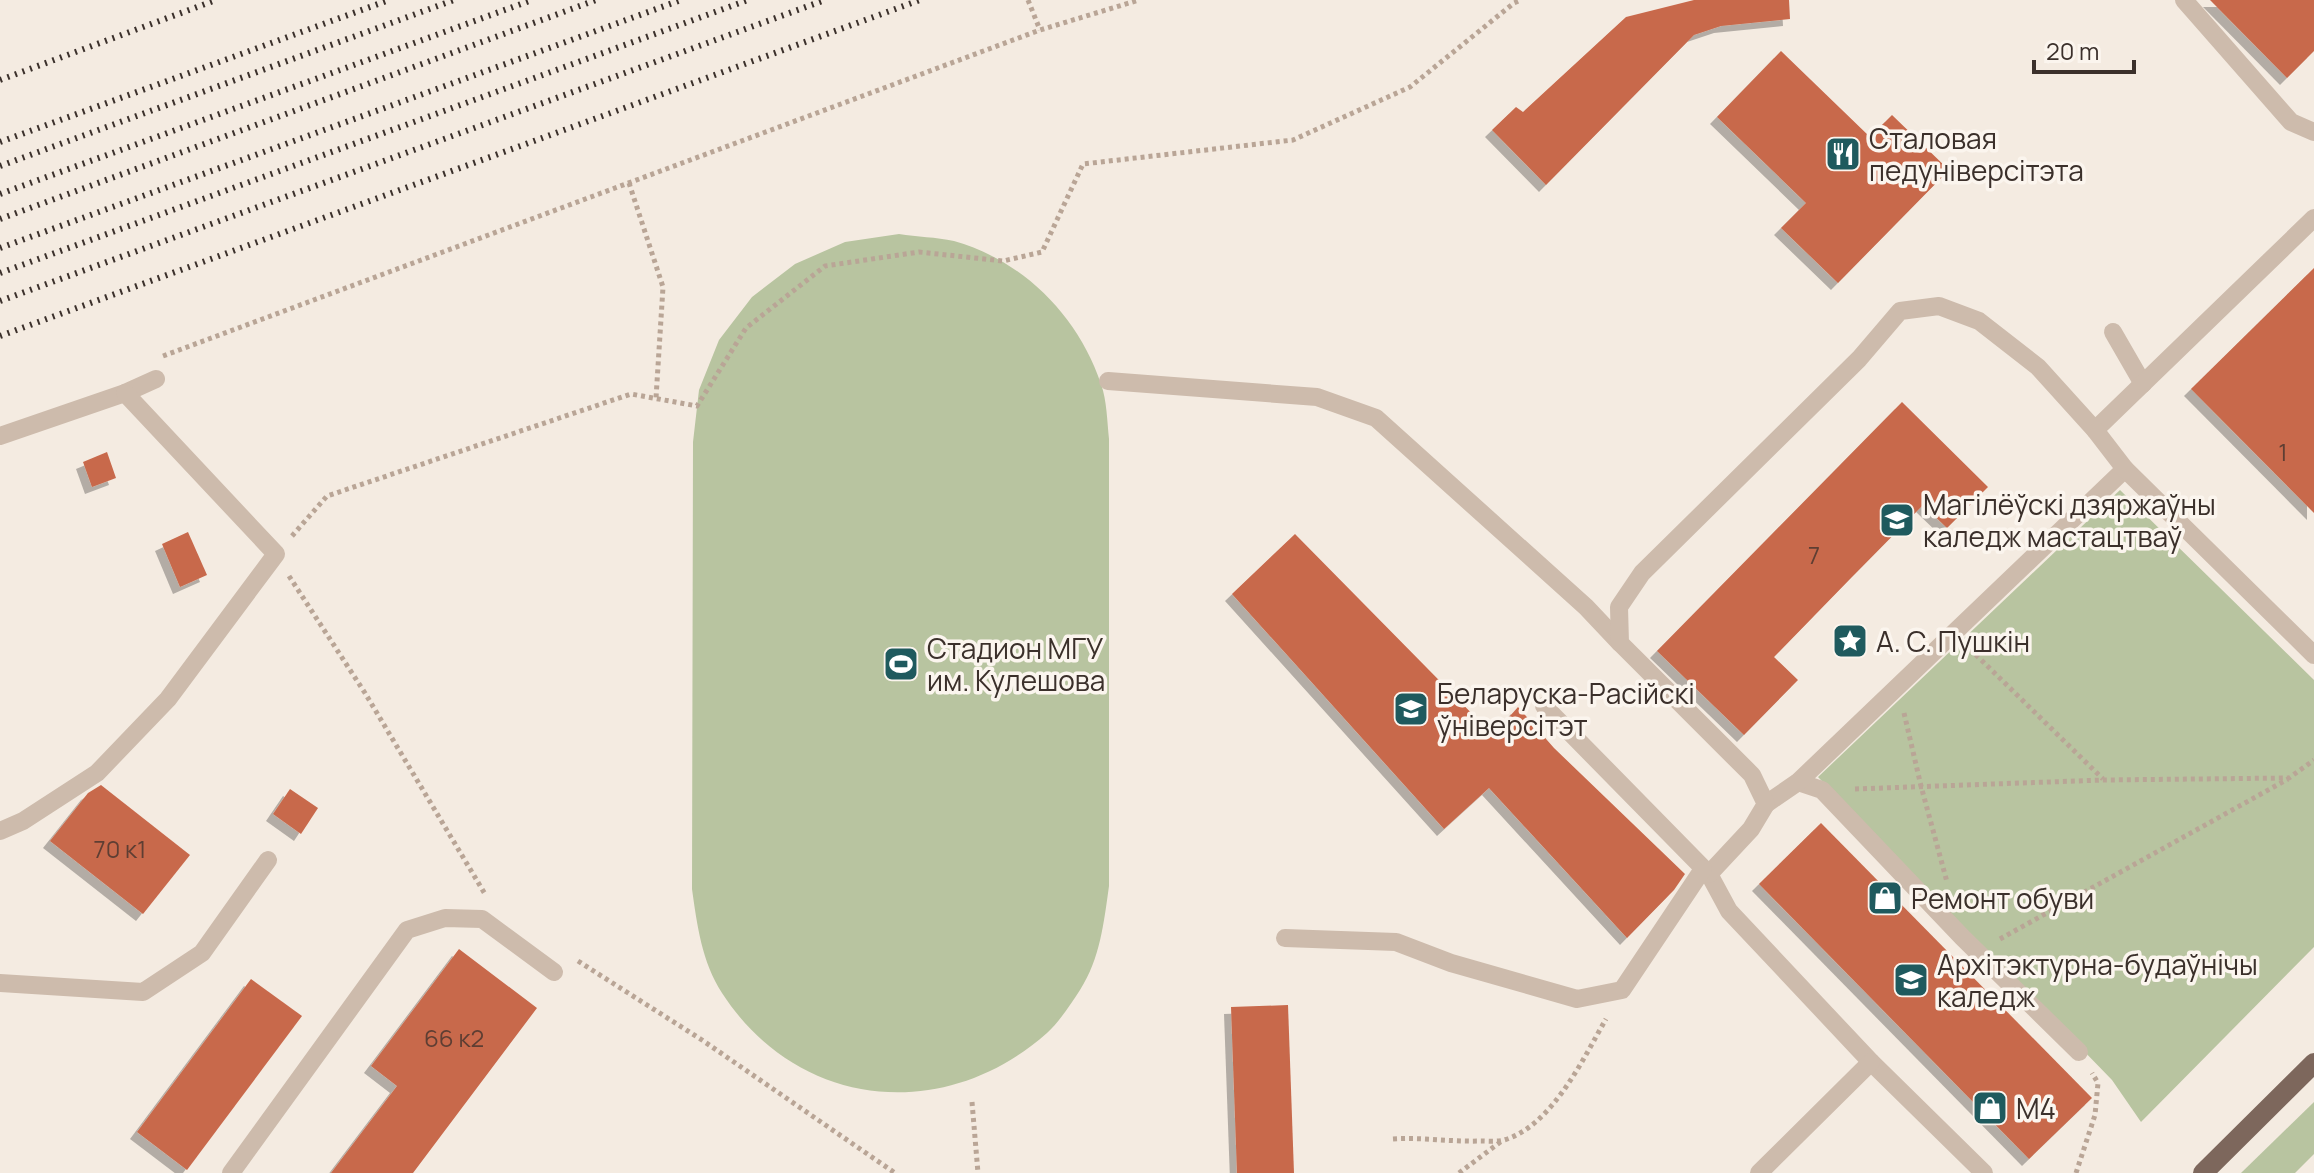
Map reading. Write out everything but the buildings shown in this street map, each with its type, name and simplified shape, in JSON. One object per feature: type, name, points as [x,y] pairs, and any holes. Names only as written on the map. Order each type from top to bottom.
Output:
[{"type":"main road","points":[[2203,1173],[2314,1063]]},
{"type":"lane","points":[[2184,0],[2291,122],[2314,132]]},
{"type":"lane","points":[[2095,430],[2314,218]]},
{"type":"lane","points":[[1620,643],[1619,607],[1642,573],[1859,359],[1900,311],[1939,306],[1979,321],[2038,367],[2095,430],[2125,469],[2314,655]]},
{"type":"lane","points":[[2113,332],[2143,384]]},
{"type":"lane","points":[[0,436],[125,393],[153,370]]},
{"type":"lane","points":[[1108,381],[1317,397],[1376,418],[1586,607],[1752,775],[1766,804]]},
{"type":"lane","points":[[0,831],[23,821],[97,773],[168,699],[276,554],[125,393]]},
{"type":"lane","points":[[1285,938],[1396,942],[1451,963],[1577,999],[1622,990],[1706,871],[1751,829],[1766,804],[1798,782],[2125,469]]},
{"type":"lane","points":[[1544,706],[1706,871],[1729,911],[1871,1062],[1984,1173]]},
{"type":"lane","points":[[1798,782],[1822,790],[1977,952],[2079,1052]]},
{"type":"lane","points":[[0,983],[143,992],[202,953],[268,860]]},
{"type":"lane","points":[[231,1173],[407,930],[445,918],[482,919],[554,972]]},
{"type":"lane","points":[[1759,1173],[1871,1062]]},
{"type":"path","points":[[1028,0],[1040,30]]},
{"type":"path","points":[[153,370],[629,183],[1040,30],[1139,0]]},
{"type":"path","points":[[486,896],[365,693],[276,554],[327,496],[631,394],[697,406],[746,328],[825,266],[919,252],[1003,261],[1042,252],[1083,164],[1293,140],[1410,87],[1521,0]]},
{"type":"path","points":[[629,183],[663,287],[656,398]]},
{"type":"path","points":[[1953,632],[2104,780]]},
{"type":"path","points":[[1898,685],[1921,786],[1950,891]]},
{"type":"path","points":[[1977,952],[2289,778],[2314,760]]},
{"type":"path","points":[[1822,790],[2104,780],[2289,778]]},
{"type":"path","points":[[577,961],[702,1040],[895,1173]]},
{"type":"path","points":[[1459,1173],[1503,1140],[1526,1129],[1548,1110],[1576,1072],[1622,990]]},
{"type":"path","points":[[2076,1173],[2095,1115],[2098,1083],[2079,1052]]},
{"type":"path","points":[[972,1102],[978,1173]]},
{"type":"path","points":[[1393,1139],[1503,1140]]},
{"type":"green space","name":"Стадион МГУ им. Кулешова","points":[[899,234],[954,241],[1003,262],[1025,277],[1063,314],[1091,359],[1103,391],[1109,439],[1109,886],[1097,953],[1087,978],[1047,1033],[1007,1062],[963,1082],[919,1091],[874,1091],[831,1081],[790,1061],[754,1032],[722,993],[705,956],[692,889],[693,442],[699,390],[719,340],[752,297],[795,264],[845,242]]},
{"type":"green space","points":[[2120,490],[2314,680],[2314,947],[2141,1122],[2112,1080],[1818,777]]},
{"type":"green space","points":[[2314,1102],[2314,1154],[2295,1173],[2241,1173]]},
{"type":"railway","points":[[0,80],[216,0]]},
{"type":"railway","points":[[0,142],[389,0]]},
{"type":"railway","points":[[0,166],[454,0]]},
{"type":"railway","points":[[0,194],[532,0]]},
{"type":"railway","points":[[0,219],[596,0]]},
{"type":"railway","points":[[0,248],[681,0]]},
{"type":"railway","points":[[0,273],[748,0]]},
{"type":"railway","points":[[0,301],[825,0]]},
{"type":"railway","points":[[0,336],[920,0]]},
{"type":"place","name":"Сталовая педуніверсітэта","points":[[1843,154]]},
{"type":"place","name":"Магілёўскі дзяржаўны каледж мастацтваў","points":[[1897,520]]},
{"type":"place","name":"А. С. Пушкін","points":[[1850,641]]},
{"type":"place","name":"Стадион МГУ им. Кулешова","points":[[901,664]]},
{"type":"place","name":"Беларуска-Расійскі ўніверсітэт","points":[[1411,709]]},
{"type":"place","name":"Ремонт обуви","points":[[1885,898]]},
{"type":"place","name":"Архітэктурна-будаўнічы каледж","points":[[1911,980]]},
{"type":"place","name":"M4","points":[[1990,1108]]}]
